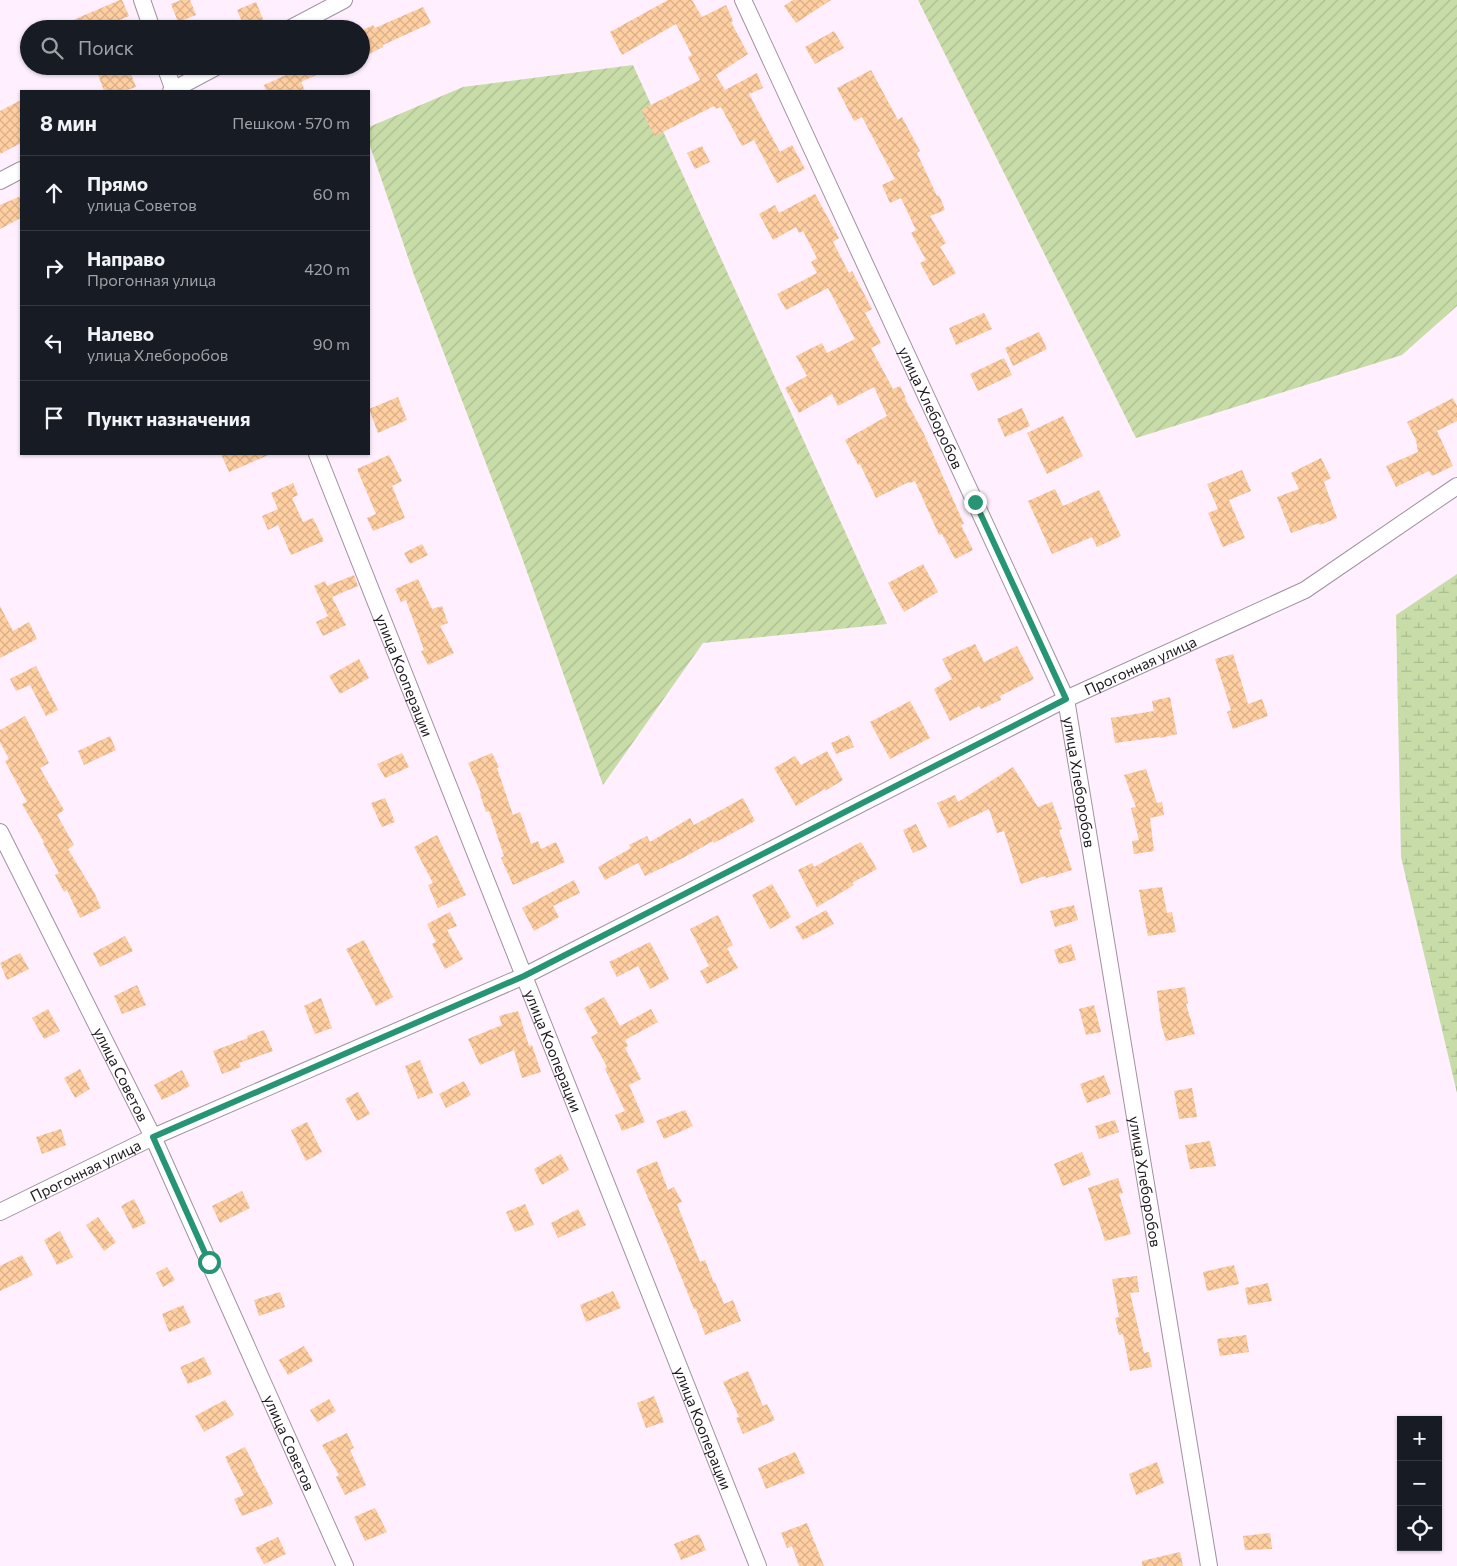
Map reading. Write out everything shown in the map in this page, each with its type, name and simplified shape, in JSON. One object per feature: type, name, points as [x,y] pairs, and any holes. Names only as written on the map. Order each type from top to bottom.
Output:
[{"type":"street","points":[[142,0],[149,20]]},
{"type":"street","points":[[306,20],[344,0]]},
{"type":"street","name":"улица Хлеборобов","points":[[742,0],[1066,699],[1209,1566]]},
{"type":"street","points":[[168,75],[173,90]]},
{"type":"street","points":[[175,90],[202,75]]},
{"type":"street","points":[[0,181],[20,171]]},
{"type":"street","name":"улица Кооперации","points":[[318,455],[758,1566]]},
{"type":"street","name":"Прогонная улица","points":[[0,1212],[153,1137],[524,976],[1066,699],[1305,590],[1457,486]]},
{"type":"street","name":"улица Советов","points":[[0,832],[153,1137],[345,1566]]},
{"type":"green space","points":[[918,0],[1457,0],[1457,306],[1402,355],[1136,438]]},
{"type":"green space","points":[[633,65],[887,624],[703,643],[603,785],[521,555],[414,275],[370,146],[370,127],[463,87]]},
{"type":"green space","points":[[1457,574],[1457,1093],[1401,857],[1396,615]]},
{"type":"building","points":[[120,0],[122,0],[129,16],[119,20],[73,20]]},
{"type":"building","points":[[181,0],[190,0],[196,15],[183,20],[177,20],[171,4]]},
{"type":"building","points":[[668,0],[692,0],[702,17],[726,5],[733,21],[731,22],[748,54],[716,75],[725,90],[757,73],[763,88],[749,94],[780,152],[792,145],[805,169],[777,183],[754,140],[742,146],[721,107],[716,109],[714,106],[655,136],[641,110],[700,80],[688,57],[692,55],[676,24],[622,55],[610,32]]},
{"type":"building","points":[[793,0],[831,0],[796,23],[784,6]]},
{"type":"building","points":[[256,2],[263,20],[241,20],[237,10]]},
{"type":"building","points":[[423,7],[431,23],[383,45],[383,47],[370,54],[370,26],[373,25],[375,28]]},
{"type":"building","points":[[834,31],[844,48],[815,64],[805,47]]},
{"type":"building","points":[[871,70],[898,120],[902,117],[920,151],[917,153],[945,210],[930,216],[946,243],[940,247],[956,273],[933,286],[920,263],[926,260],[911,233],[916,230],[901,198],[890,203],[882,185],[895,179],[862,117],[854,121],[837,88]]},
{"type":"building","points":[[98,75],[131,75],[136,87],[127,90],[104,90]]},
{"type":"building","points":[[286,75],[316,75],[301,82],[305,90],[266,90],[264,85]]},
{"type":"building","points":[[20,101],[20,144],[0,154],[0,111]]},
{"type":"building","points":[[702,146],[710,162],[695,169],[687,153]]},
{"type":"building","points":[[815,194],[839,238],[833,242],[849,273],[852,271],[872,309],[865,313],[881,343],[871,348],[893,389],[900,386],[924,434],[964,524],[961,525],[973,550],[955,559],[942,534],[939,535],[915,481],[876,498],[860,464],[858,465],[845,440],[887,416],[874,387],[838,406],[832,394],[799,413],[785,388],[807,376],[796,356],[822,343],[827,353],[855,339],[828,288],[786,310],[777,294],[817,273],[811,262],[817,258],[803,231],[799,233],[796,227],[773,240],[759,214],[775,205],[779,213]]},
{"type":"building","points":[[20,196],[20,219],[0,229],[0,205]]},
{"type":"building","points":[[984,313],[992,329],[956,345],[949,328]]},
{"type":"building","points":[[1039,332],[1047,349],[1013,366],[1005,348]]},
{"type":"building","points":[[1004,358],[1012,375],[978,391],[970,374]]},
{"type":"building","points":[[398,397],[407,420],[378,433],[370,409]]},
{"type":"building","points":[[1453,398],[1457,406],[1457,421],[1437,431],[1453,466],[1432,476],[1429,471],[1396,487],[1386,466],[1418,452],[1416,440],[1407,422]]},
{"type":"building","points":[[1022,408],[1030,426],[1005,437],[997,419]]},
{"type":"building","points":[[1063,416],[1083,456],[1047,474],[1027,433]]},
{"type":"building","points":[[221,455],[269,455],[229,472]]},
{"type":"building","points":[[389,455],[402,481],[392,486],[405,518],[373,531],[367,518],[376,514],[357,469]]},
{"type":"building","points":[[1321,458],[1331,478],[1324,482],[1337,518],[1291,533],[1277,497],[1299,489],[1291,473]]},
{"type":"building","points":[[1242,470],[1251,491],[1229,500],[1245,538],[1223,547],[1208,513],[1218,509],[1207,484]]},
{"type":"building","points":[[293,483],[298,495],[292,498],[303,522],[313,518],[324,541],[291,555],[278,525],[268,530],[262,516],[278,509],[271,493]]},
{"type":"building","points":[[1055,489],[1063,506],[1099,490],[1121,536],[1097,547],[1092,537],[1052,554],[1028,501]]},
{"type":"building","points":[[422,544],[428,555],[410,564],[404,553]]},
{"type":"building","points":[[923,564],[938,592],[904,612],[888,583]]},
{"type":"building","points":[[354,575],[358,586],[332,597],[346,625],[323,636],[316,622],[328,616],[314,586],[325,581],[327,586]]},
{"type":"building","points":[[418,579],[432,609],[442,606],[448,623],[440,626],[454,653],[428,665],[421,651],[424,650],[406,600],[401,602],[395,589]]},
{"type":"building","points":[[0,606],[13,631],[29,622],[37,639],[0,658]]},
{"type":"building","points":[[975,644],[984,662],[1017,646],[1034,679],[1000,696],[1001,700],[981,709],[979,706],[950,721],[934,689],[952,679],[942,659]]},
{"type":"building","points":[[1233,654],[1248,704],[1262,699],[1268,716],[1233,729],[1227,712],[1231,710],[1215,659]]},
{"type":"building","points":[[359,659],[369,678],[340,694],[329,676]]},
{"type":"building","points":[[36,666],[58,710],[46,716],[30,685],[16,691],[10,679]]},
{"type":"building","points":[[1170,697],[1177,734],[1160,738],[1115,743],[1111,718],[1154,711],[1152,701]]},
{"type":"building","points":[[910,701],[930,738],[890,759],[870,722]]},
{"type":"building","points":[[25,716],[49,763],[40,768],[64,810],[57,815],[74,845],[68,849],[95,894],[101,908],[80,918],[67,890],[64,892],[55,875],[59,873],[22,804],[27,802],[5,761],[9,759],[0,742],[0,730]]},
{"type":"building","points":[[849,735],[854,747],[836,754],[831,743]]},
{"type":"building","points":[[110,736],[116,750],[84,765],[78,751]]},
{"type":"building","points":[[827,751],[843,780],[796,806],[774,768],[795,756],[801,765]]},
{"type":"building","points":[[402,753],[409,767],[385,778],[377,764]]},
{"type":"building","points":[[492,753],[499,767],[497,768],[513,815],[520,812],[531,844],[538,841],[541,849],[556,842],[565,862],[513,885],[501,858],[504,856],[489,811],[486,812],[481,793],[468,763]]},
{"type":"building","points":[[1013,767],[1038,807],[1052,802],[1062,829],[1059,830],[1072,870],[1021,884],[1004,831],[997,833],[989,809],[949,828],[937,803],[955,795],[958,802]]},
{"type":"building","points":[[1146,769],[1157,803],[1162,802],[1164,815],[1150,818],[1154,851],[1134,854],[1132,841],[1139,840],[1131,808],[1136,807],[1124,775]]},
{"type":"building","points":[[385,798],[395,822],[382,827],[371,803]]},
{"type":"building","points":[[743,798],[755,821],[683,858],[645,876],[638,863],[605,880],[598,867],[631,848],[629,845],[647,836],[650,842],[690,818],[694,825]]},
{"type":"building","points":[[916,824],[927,847],[913,853],[903,830]]},
{"type":"building","points":[[437,835],[466,895],[438,908],[428,885],[433,883],[414,847]]},
{"type":"building","points":[[861,842],[877,869],[852,883],[854,885],[817,907],[798,870],[812,863],[814,867]]},
{"type":"building","points":[[574,880],[580,893],[553,906],[559,917],[534,931],[522,908]]},
{"type":"building","points":[[772,884],[791,917],[770,929],[752,895]]},
{"type":"building","points":[[1162,887],[1167,913],[1172,912],[1176,932],[1148,936],[1139,890]]},
{"type":"building","points":[[1074,905],[1078,920],[1055,927],[1050,911]]},
{"type":"building","points":[[826,910],[834,924],[803,940],[795,927]]},
{"type":"building","points":[[450,912],[457,926],[447,930],[463,959],[445,969],[432,944],[436,942],[427,924]]},
{"type":"building","points":[[718,915],[733,945],[727,948],[738,968],[707,984],[700,971],[709,966],[690,929]]},
{"type":"building","points":[[125,936],[133,951],[100,967],[93,953]]},
{"type":"building","points":[[364,940],[393,997],[376,1006],[346,949]]},
{"type":"building","points":[[650,942],[669,979],[650,989],[638,966],[617,977],[609,962]]},
{"type":"building","points":[[1071,944],[1076,960],[1059,964],[1054,950]]},
{"type":"building","points":[[20,953],[29,969],[7,980],[0,963]]},
{"type":"building","points":[[137,985],[146,1005],[122,1014],[114,996]]},
{"type":"building","points":[[1185,987],[1188,1003],[1186,1004],[1195,1034],[1166,1041],[1161,1024],[1157,991]]},
{"type":"building","points":[[604,997],[620,1026],[651,1009],[658,1022],[625,1040],[628,1046],[625,1048],[641,1079],[629,1085],[645,1122],[622,1131],[615,1115],[625,1111],[605,1069],[607,1067],[591,1037],[598,1033],[584,1008]]},
{"type":"building","points":[[321,998],[332,1028],[315,1034],[304,1006]]},
{"type":"building","points":[[1094,1005],[1101,1032],[1086,1035],[1079,1009]]},
{"type":"building","points":[[48,1009],[60,1031],[44,1039],[32,1018]]},
{"type":"building","points":[[518,1011],[529,1046],[532,1045],[541,1072],[522,1078],[514,1050],[480,1065],[468,1039],[502,1025],[499,1016]]},
{"type":"building","points":[[264,1030],[273,1051],[239,1063],[241,1067],[222,1074],[213,1051]]},
{"type":"building","points":[[420,1060],[433,1093],[418,1099],[405,1066]]},
{"type":"building","points":[[80,1069],[90,1089],[75,1098],[64,1078]]},
{"type":"building","points":[[182,1070],[190,1086],[162,1100],[154,1085]]},
{"type":"building","points":[[1104,1075],[1111,1094],[1087,1103],[1080,1084]]},
{"type":"building","points":[[464,1081],[471,1095],[446,1108],[439,1094]]},
{"type":"building","points":[[1192,1088],[1197,1117],[1179,1119],[1174,1091]]},
{"type":"building","points":[[358,1092],[370,1114],[357,1121],[345,1099]]},
{"type":"building","points":[[685,1110],[693,1126],[664,1139],[656,1121]]},
{"type":"building","points":[[1115,1120],[1119,1132],[1099,1139],[1095,1126]]},
{"type":"building","points":[[307,1122],[322,1152],[306,1161],[291,1130]]},
{"type":"building","points":[[61,1129],[66,1145],[42,1154],[36,1137]]},
{"type":"building","points":[[1210,1141],[1216,1166],[1190,1169],[1185,1145]]},
{"type":"building","points":[[1082,1152],[1091,1175],[1063,1186],[1054,1164]]},
{"type":"building","points":[[561,1154],[569,1170],[542,1185],[534,1169]]},
{"type":"building","points":[[657,1161],[668,1190],[674,1187],[682,1202],[677,1204],[700,1262],[705,1260],[724,1304],[733,1300],[741,1321],[705,1335],[696,1309],[694,1309],[636,1170]]},
{"type":"building","points":[[1118,1178],[1123,1193],[1119,1194],[1131,1234],[1105,1241],[1088,1188]]},
{"type":"building","points":[[242,1191],[250,1208],[220,1223],[212,1206]]},
{"type":"building","points":[[134,1199],[146,1223],[133,1229],[121,1206]]},
{"type":"building","points":[[525,1204],[534,1225],[515,1232],[506,1212]]},
{"type":"building","points":[[578,1209],[586,1225],[558,1238],[551,1223]]},
{"type":"building","points":[[98,1217],[116,1242],[104,1251],[86,1225]]},
{"type":"building","points":[[60,1231],[73,1257],[57,1265],[44,1240]]},
{"type":"building","points":[[22,1255],[33,1275],[0,1291],[0,1266]]},
{"type":"building","points":[[1234,1265],[1239,1284],[1207,1291],[1203,1272]]},
{"type":"building","points":[[167,1267],[175,1280],[163,1287],[156,1273]]},
{"type":"building","points":[[1137,1276],[1139,1292],[1130,1293],[1144,1353],[1149,1352],[1152,1367],[1130,1371],[1123,1334],[1119,1335],[1115,1318],[1119,1317],[1112,1279]]},
{"type":"building","points":[[1268,1283],[1272,1301],[1248,1305],[1245,1288]]},
{"type":"building","points":[[613,1291],[621,1308],[586,1322],[580,1305]]},
{"type":"building","points":[[280,1292],[285,1307],[259,1316],[254,1300]]},
{"type":"building","points":[[183,1305],[191,1323],[169,1332],[162,1314]]},
{"type":"building","points":[[1246,1335],[1249,1352],[1220,1356],[1217,1339]]},
{"type":"building","points":[[304,1346],[313,1361],[288,1375],[279,1360]]},
{"type":"building","points":[[204,1357],[212,1374],[188,1384],[180,1367]]},
{"type":"building","points":[[748,1371],[763,1406],[767,1404],[775,1420],[743,1434],[736,1418],[739,1417],[723,1382]]},
{"type":"building","points":[[654,1396],[664,1422],[646,1428],[637,1403]]},
{"type":"building","points":[[329,1399],[336,1411],[317,1422],[310,1410]]},
{"type":"building","points":[[225,1400],[234,1415],[204,1432],[195,1416]]},
{"type":"building","points":[[347,1433],[354,1448],[350,1450],[366,1485],[345,1495],[336,1477],[339,1475],[322,1445]]},
{"type":"building","points":[[245,1447],[273,1504],[242,1516],[234,1499],[244,1495],[225,1457]]},
{"type":"building","points":[[795,1452],[805,1473],[766,1489],[758,1468]]},
{"type":"building","points":[[1157,1462],[1164,1483],[1136,1495],[1129,1474]]},
{"type":"building","points":[[375,1508],[387,1532],[365,1541],[354,1517]]},
{"type":"building","points":[[807,1523],[824,1566],[799,1566],[792,1546],[787,1548],[781,1533]]},
{"type":"building","points":[[1270,1533],[1272,1549],[1245,1550],[1243,1536]]},
{"type":"building","points":[[699,1534],[706,1550],[681,1560],[674,1544]]},
{"type":"building","points":[[278,1537],[286,1554],[264,1564],[255,1548]]},
{"type":"building","points":[[1180,1552],[1183,1566],[1142,1566],[1142,1561]]},
{"type":"route","points":[[209,1262],[153,1137],[524,976],[1066,699],[975,502]]}]
